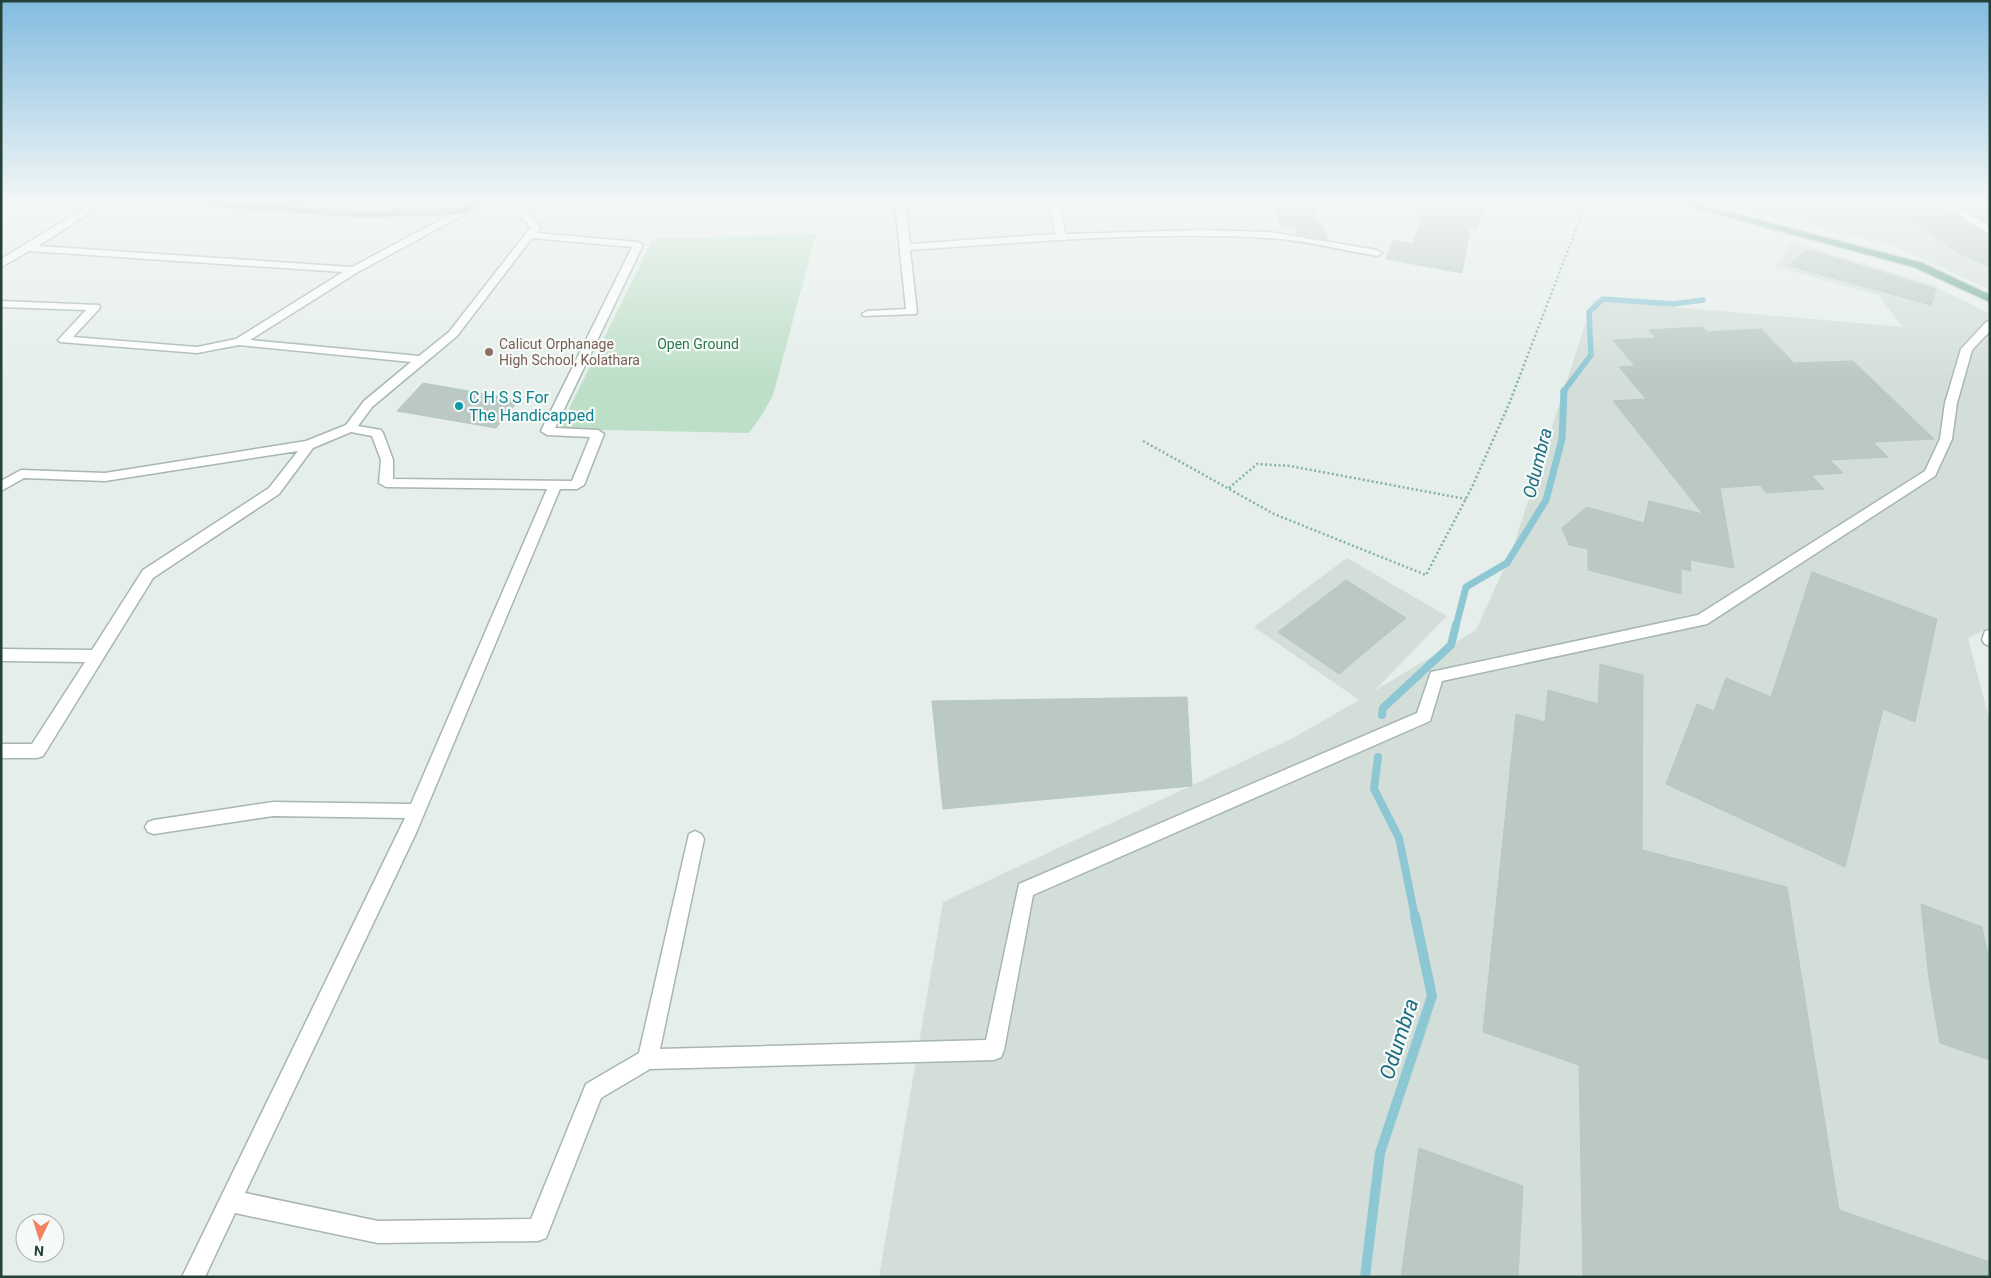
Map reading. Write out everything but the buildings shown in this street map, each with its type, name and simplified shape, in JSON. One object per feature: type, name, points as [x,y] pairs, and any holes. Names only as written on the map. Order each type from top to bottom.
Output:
[{"type":"main road","points":[[1909,263],[1918,265],[1990,299]]},
{"type":"street","points":[[245,263],[354,270]]},
{"type":"street","points":[[239,342],[368,263]]},
{"type":"street","points":[[1,487],[21,474],[105,477],[309,445],[350,428],[368,404],[453,334],[508,263]]},
{"type":"street","points":[[350,428],[376,433],[387,460],[386,483],[578,485],[598,434],[547,431],[629,263]]},
{"type":"street","points":[[867,314],[912,312],[906,263]]},
{"type":"street","points":[[1,304],[96,307],[64,340],[196,350],[239,342],[421,360]]},
{"type":"street","points":[[230,1201],[378,1232],[538,1230],[593,1091],[648,1059],[994,1050],[1025,890],[1424,717],[1436,676],[1702,620],[1930,473],[1946,439],[1951,403],[1967,349],[1990,324]]},
{"type":"street","points":[[1,751],[37,751],[148,574],[274,491],[309,445]]},
{"type":"street","points":[[193,1277],[416,811],[472,684],[555,485]]},
{"type":"street","points":[[1990,635],[1990,640]]},
{"type":"street","points":[[1,655],[96,656]]},
{"type":"street","points":[[154,827],[273,809],[416,811]]},
{"type":"street","points":[[648,1059],[695,839]]},
{"type":"path","points":[[1143,440],[1274,514],[1426,575],[1466,499],[1509,404],[1563,263]]},
{"type":"path","points":[[1229,488],[1257,464],[1290,466],[1466,499]]},
{"type":"shaded area","points":[[1778,263],[1860,263],[1928,283],[1990,314],[1990,627],[1968,638],[1990,722],[1990,1277],[879,1277],[943,902],[1293,738],[1359,700],[1254,627],[1347,558],[1447,616],[1374,691],[1476,630],[1512,551],[1593,300],[1903,327],[1878,295],[1775,267]]},
{"type":"shaded area","points":[[1930,263],[1990,263],[1990,290]]},
{"type":"green space","name":"Open Ground","points":[[641,263],[808,263],[773,395],[749,433],[559,429]]},
{"type":"waterway","name":"Odumbra","points":[[1563,392],[1591,355],[1589,312],[1603,299],[1673,304],[1703,300]]},
{"type":"waterway","name":"Odumbra","points":[[1456,626],[1466,587],[1507,563],[1546,500],[1562,439],[1564,391]]},
{"type":"waterway","name":"Odumbra","points":[[1382,715],[1383,708],[1451,645],[1456,625]]},
{"type":"waterway","name":"Odumbra","points":[[1378,757],[1374,789],[1399,838],[1415,917]]},
{"type":"waterway","name":"Odumbra","points":[[1365,1277],[1380,1153],[1432,996],[1415,916]]},
{"type":"place","name":"Calicut Orphanage High School, Kolathara","points":[[489,352]]},
{"type":"place","name":"C H S S For The Handicapped","points":[[459,406]]}]
